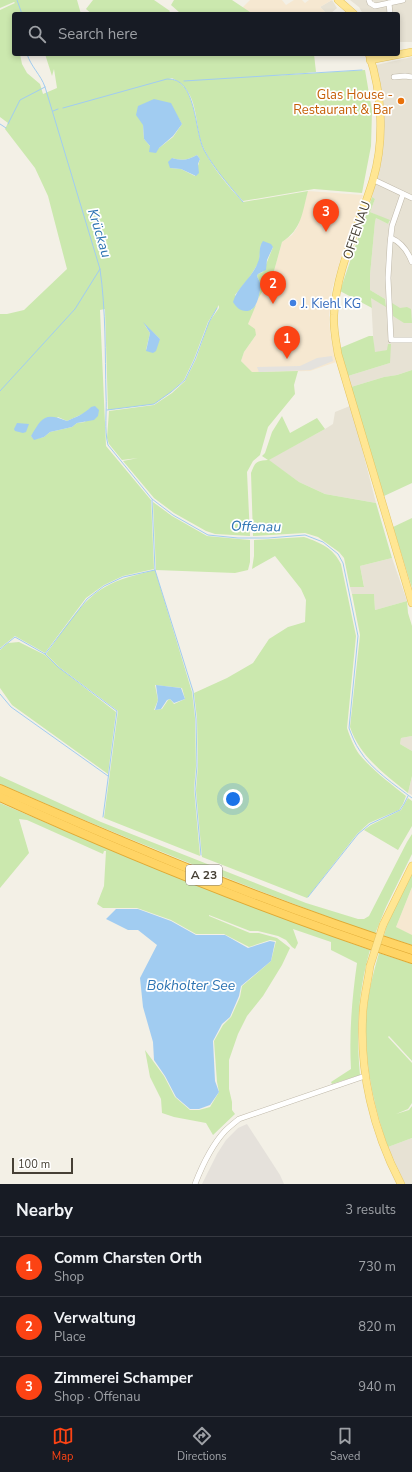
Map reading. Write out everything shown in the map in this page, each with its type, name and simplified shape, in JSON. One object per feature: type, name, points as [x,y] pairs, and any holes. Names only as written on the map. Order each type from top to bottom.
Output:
[{"type":"highway","name":"A 23","points":[[0,789],[127,844],[240,890],[356,932],[412,950]]},
{"type":"highway","name":"A 23","points":[[0,798],[125,852],[238,897],[352,940],[412,959]]},
{"type":"main road","points":[[338,0],[345,12]]},
{"type":"main road","points":[[338,0],[352,12]]},
{"type":"main road","points":[[400,52],[412,52]]},
{"type":"main road","points":[[400,53],[412,52]]},
{"type":"main road","name":"OFFENAU","points":[[369,57],[376,83],[380,110],[378,159],[374,180],[337,289],[334,330],[338,354],[412,603]]},
{"type":"main road","points":[[400,1182],[384,1149],[371,1106],[365,1076],[363,1010],[370,966],[383,925],[412,866]]},
{"type":"street","points":[[369,0],[370,3],[375,6],[403,0]]},
{"type":"street","points":[[389,3],[390,12]]},
{"type":"street","points":[[394,78],[412,76]]},
{"type":"street","points":[[374,180],[412,198]]},
{"type":"street","points":[[403,194],[392,226],[391,238],[388,278],[391,340],[412,340]]},
{"type":"street","points":[[391,238],[396,240],[402,246],[412,262]]},
{"type":"street","points":[[195,1184],[214,1146],[225,1131],[239,1119],[365,1076]]},
{"type":"shaded area","points":[[250,0],[282,0],[286,5],[294,0],[302,0],[305,3],[309,0],[332,0],[320,7],[325,12],[249,12],[242,8]]},
{"type":"shaded area","points":[[332,0],[337,8],[332,12],[325,12],[320,7]]},
{"type":"shaded area","points":[[350,0],[412,0],[412,42],[400,42],[400,12],[362,12],[359,7]]},
{"type":"shaded area","points":[[412,57],[412,370],[351,387],[348,376],[390,363],[387,350],[374,353],[371,297],[386,306],[385,299],[370,290],[370,275],[376,218],[388,224],[390,221],[370,212],[375,199],[372,197],[380,159],[381,92],[376,65]]},
{"type":"shaded area","points":[[308,191],[363,195],[332,289],[329,316],[330,331],[336,362],[310,371],[251,372],[241,361],[244,352],[256,335],[248,324],[249,319],[264,286],[274,271],[282,242],[292,235],[298,226]]},
{"type":"shaded area","points":[[332,356],[333,361],[311,370],[259,372],[257,367],[300,366],[317,358]]},
{"type":"shaded area","points":[[350,406],[376,503],[325,494],[299,482],[268,460],[333,424],[335,412]]},
{"type":"shaded area","points":[[392,558],[407,601],[375,610],[374,594],[352,594],[350,587],[364,586],[360,566]]},
{"type":"shaded area","points":[[412,736],[412,751],[400,744],[401,738]]},
{"type":"shaded area","points":[[412,776],[412,795],[408,793]]},
{"type":"shaded area","points":[[412,887],[412,935],[411,935],[396,927]]},
{"type":"shaded area","points":[[247,1124],[280,1175],[284,1184],[202,1184],[226,1140],[238,1128]]},
{"type":"shaded area","points":[[412,1138],[412,1184],[405,1184],[388,1147]]},
{"type":"green space","points":[[0,0],[77,0],[80,12],[12,12],[12,56],[20,56],[22,64],[27,73],[40,84],[43,94],[57,88],[54,69],[52,76],[46,56],[314,56],[316,72],[271,76],[365,70],[372,111],[371,146],[362,193],[314,189],[243,201],[217,170],[204,149],[195,109],[188,91],[185,88],[190,97],[201,142],[204,150],[222,178],[243,202],[308,191],[300,220],[294,232],[282,242],[274,271],[258,299],[261,285],[257,276],[263,272],[273,247],[261,244],[259,262],[249,278],[235,295],[251,310],[256,305],[248,324],[255,329],[256,335],[244,352],[241,361],[252,372],[298,371],[294,385],[295,394],[268,427],[260,455],[253,461],[247,472],[250,536],[215,534],[206,531],[174,513],[154,498],[123,461],[138,458],[122,460],[109,444],[107,438],[109,411],[154,405],[172,393],[185,381],[196,359],[209,322],[219,308],[219,305],[208,322],[194,359],[184,380],[171,392],[154,404],[108,410],[105,309],[100,310],[106,446],[151,500],[154,569],[123,576],[104,585],[86,598],[45,653],[15,636],[0,648],[0,314],[24,310],[67,269],[48,196],[35,168],[5,129],[8,123],[0,117],[0,10],[15,3],[14,2],[0,8]],"holes":[[[176,114],[182,124],[173,137],[159,148],[150,146],[144,139],[143,125]],[[197,155],[200,159],[195,176],[181,169],[170,168],[172,158],[182,160]],[[144,324],[160,339],[146,350],[150,333]],[[91,407],[85,422],[77,423],[72,427],[50,432],[44,437],[34,439],[31,436],[58,417],[67,421],[87,412]]]},
{"type":"green space","points":[[93,0],[154,0],[170,11],[90,12],[86,9]]},
{"type":"green space","points":[[174,0],[232,0],[250,12],[179,12],[171,5]]},
{"type":"green space","points":[[372,197],[375,199],[370,212],[390,220],[388,224],[376,218],[375,222],[370,290],[385,299],[386,307],[371,298],[372,308],[340,291]]},
{"type":"green space","points":[[392,303],[400,308],[407,307],[411,309],[412,323],[404,323],[393,316]]},
{"type":"green space","points":[[369,336],[373,336],[375,352],[387,350],[388,344],[391,344],[390,363],[348,376],[340,348]]},
{"type":"green space","points":[[412,370],[412,483],[384,496],[351,387]]},
{"type":"green space","points":[[282,416],[290,433],[317,418],[325,429],[269,460],[299,482],[325,494],[376,503],[392,558],[360,566],[364,587],[350,587],[344,558],[339,552],[318,537],[305,533],[253,536],[251,473],[256,463],[268,460],[262,456],[265,453],[272,432]]},
{"type":"green space","points":[[153,502],[172,516],[207,536],[250,540],[250,562],[248,570],[235,573],[156,570]]},
{"type":"green space","points":[[412,518],[412,588],[393,527]]},
{"type":"green space","points":[[304,537],[326,547],[338,558],[341,564],[356,636],[347,728],[357,751],[364,760],[406,796],[399,810],[369,823],[357,834],[307,898],[202,857],[196,790],[198,766],[197,718],[194,693],[227,678],[253,663],[269,639],[288,627],[305,622],[306,600],[301,589],[275,556],[252,569],[254,540]]},
{"type":"green space","points":[[155,570],[192,692],[195,718],[196,766],[194,789],[200,856],[104,818],[118,711],[59,667],[46,654],[80,608],[96,593],[117,581]],"holes":[[[155,685],[182,688],[185,699],[174,704],[170,699],[162,709],[154,710],[158,700]]]},
{"type":"green space","points":[[352,594],[374,594],[375,610],[407,601],[408,613],[412,626],[412,736],[401,738],[400,744],[412,751],[412,776],[408,793],[374,764],[354,738],[350,727],[360,635]]},
{"type":"green space","points":[[19,642],[45,655],[58,667],[116,712],[108,774],[12,705],[0,688],[0,650],[8,643]]},
{"type":"green space","points":[[0,776],[101,822],[306,903],[358,919],[364,919],[369,916],[412,834],[412,854],[386,907],[375,934],[233,881],[93,824],[0,784]]},
{"type":"green space","points":[[408,798],[412,801],[412,826],[398,850],[364,830],[401,810]]},
{"type":"green space","points":[[0,803],[122,855],[293,922],[370,950],[363,981],[359,1012],[358,1043],[360,1075],[332,1084],[331,1082],[351,1069],[351,1016],[357,963],[331,950],[331,942],[293,929],[298,943],[295,949],[286,940],[278,936],[258,931],[250,931],[209,915],[250,933],[259,933],[277,938],[290,948],[282,965],[263,996],[247,1016],[238,1034],[229,1060],[229,1089],[232,1110],[235,1114],[213,1135],[206,1123],[174,1117],[162,1113],[161,1099],[150,1077],[145,1050],[164,1076],[175,1097],[190,1110],[199,1110],[210,1107],[219,1092],[214,1041],[223,1025],[231,1017],[240,997],[242,986],[271,961],[276,941],[270,940],[249,947],[224,934],[196,934],[171,920],[137,908],[103,908],[97,904],[104,886],[106,851],[104,851],[103,854],[27,820],[19,819],[29,853],[0,888]]},
{"type":"green space","points":[[412,871],[412,887],[396,927],[412,935],[412,945],[384,936],[387,925]]},
{"type":"green space","points":[[379,953],[412,964],[412,1061],[389,1036],[388,1037],[412,1063],[412,1103],[408,1109],[396,1114],[409,1110],[412,1106],[412,1138],[388,1147],[372,1090],[366,1046],[368,1001]]},
{"type":"water","points":[[154,99],[171,103],[182,124],[173,136],[159,148],[156,153],[149,152],[150,146],[144,139],[143,125],[136,115],[138,106]]},
{"type":"water","points":[[197,155],[200,159],[198,164],[199,173],[196,176],[181,169],[170,168],[168,162],[172,158],[185,160]]},
{"type":"water","points":[[263,241],[271,244],[273,247],[267,260],[266,270],[257,276],[261,285],[259,297],[253,308],[246,311],[242,310],[233,302],[238,292],[256,267],[259,260],[261,243]]},
{"type":"water","points":[[143,322],[160,339],[156,351],[153,353],[146,351],[150,333]]},
{"type":"water","points":[[95,406],[99,410],[98,416],[94,420],[77,423],[72,427],[50,432],[44,437],[34,440],[31,436],[38,424],[45,418],[54,417],[67,421]]},
{"type":"water","points":[[17,423],[29,424],[26,432],[23,433],[15,431],[14,429]]},
{"type":"water","points":[[156,685],[181,688],[185,699],[174,703],[170,699],[167,700],[161,709],[155,710],[158,700]]},
{"type":"water","name":"Bokholter See","points":[[116,909],[138,909],[171,921],[196,935],[225,935],[248,948],[270,941],[275,942],[271,961],[241,986],[239,996],[230,1017],[222,1024],[213,1041],[215,1081],[219,1092],[210,1105],[199,1109],[190,1109],[176,1097],[165,1076],[154,1060],[153,1042],[143,1007],[140,978],[157,945],[138,930],[128,930],[106,919]]},
{"type":"waterway","name":"Krückau","points":[[17,0],[21,12]]},
{"type":"waterway","name":"Krückau","points":[[0,391],[75,309],[100,269],[45,87],[28,56]]},
{"type":"waterway","points":[[184,81],[362,70]]},
{"type":"waterway","points":[[63,108],[167,79],[177,81],[184,87],[189,96],[204,150],[217,171],[243,202]]},
{"type":"waterway","points":[[8,124],[20,100],[45,87]]},
{"type":"waterway","name":"Krückau","points":[[53,111],[58,109]]},
{"type":"waterway","points":[[0,124],[6,128]]},
{"type":"waterway","name":"Offenau","points":[[100,269],[104,316],[106,427],[108,445],[152,499],[173,515],[208,535],[238,538],[268,538],[305,535],[323,542],[338,554],[343,563],[358,636],[349,728],[357,746],[370,764],[412,798]]},
{"type":"waterway","points":[[107,410],[154,404],[185,380],[195,359],[209,322],[217,308]]},
{"type":"waterway","points":[[152,500],[155,570],[193,691],[196,719],[197,766],[195,789],[201,855]]},
{"type":"waterway","points":[[0,649],[15,637],[45,654],[87,599],[104,586],[123,577],[155,570]]},
{"type":"waterway","points":[[45,654],[58,667],[117,711],[103,817]]},
{"type":"waterway","points":[[0,694],[11,707],[108,776]]},
{"type":"waterway","points":[[308,897],[358,834],[370,824],[400,810],[408,796]]},
{"type":"place","name":"Glas House - Restaurant & Bar","points":[[401,101]]},
{"type":"place","name":"Zimmerei Schamper","points":[[326,232]]},
{"type":"place","name":"J. Kiehl KG","points":[[293,303]]},
{"type":"place","name":"Verwaltung","points":[[273,304]]},
{"type":"place","name":"Comm Charsten Orth","points":[[287,359]]}]
